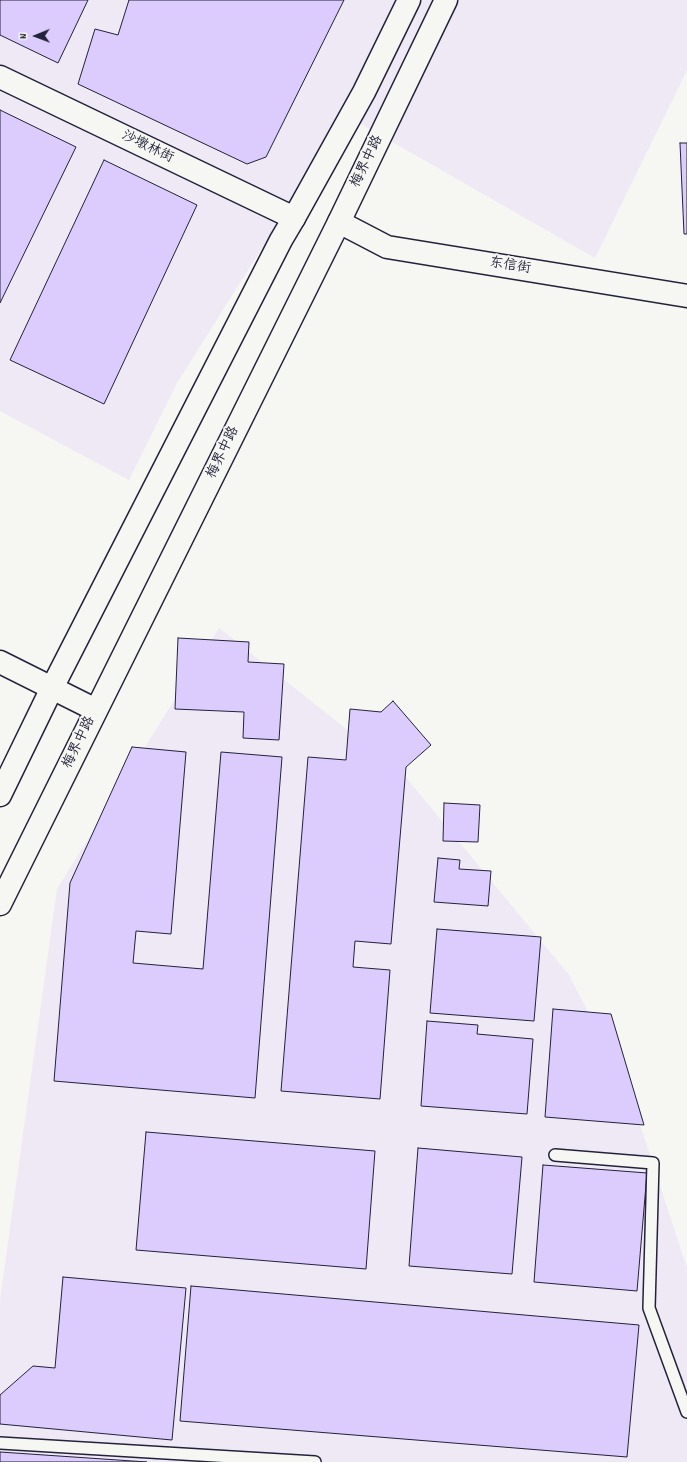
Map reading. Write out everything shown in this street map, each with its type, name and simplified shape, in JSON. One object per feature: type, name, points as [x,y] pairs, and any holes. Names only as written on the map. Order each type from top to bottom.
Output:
[{"type":"main road","points":[[0,795],[52,688],[281,240],[364,92],[409,0]]},
{"type":"main road","name":"梅界中路","points":[[0,904],[339,222],[446,0]]},
{"type":"main road","name":"沙墩林街","points":[[0,77],[294,218]]},
{"type":"main road","name":"东信街","points":[[339,222],[387,247],[687,296]]},
{"type":"main road","points":[[0,662],[96,710]]},
{"type":"lane","points":[[555,1155],[653,1163],[649,1308],[687,1412]]},
{"type":"lane","points":[[0,1443],[315,1462]]},
{"type":"shaded area","points":[[0,0],[687,0],[687,70],[595,258],[361,124],[260,251],[177,383],[129,480],[0,411]]},
{"type":"shaded area","points":[[219,628],[403,774],[569,975],[630,1094],[687,1268],[687,1462],[0,1462],[0,1300],[57,889]]},
{"type":"building","points":[[0,0],[88,0],[58,63],[0,35]]},
{"type":"building","points":[[129,0],[344,0],[266,157],[247,164],[78,84],[95,29],[118,35]]},
{"type":"building","points":[[0,110],[76,147],[0,303]]},
{"type":"building","points":[[680,143],[687,143],[687,234],[684,234]]},
{"type":"building","points":[[104,160],[197,205],[104,404],[10,360]]},
{"type":"building","points":[[178,638],[249,642],[248,662],[284,664],[279,740],[243,738],[244,712],[175,709]]},
{"type":"building","points":[[393,701],[431,745],[406,767],[391,944],[355,941],[353,967],[390,970],[380,1099],[281,1091],[308,757],[346,760],[350,709],[381,712]]},
{"type":"building","points":[[132,747],[186,752],[171,934],[136,931],[133,963],[203,969],[221,752],[282,757],[255,1098],[54,1081],[70,883]]},
{"type":"building","points":[[444,803],[480,805],[478,842],[443,841]]},
{"type":"building","points":[[438,858],[460,860],[459,869],[491,871],[488,906],[434,902]]},
{"type":"building","points":[[437,929],[541,937],[534,1021],[430,1013]]},
{"type":"building","points":[[553,1009],[611,1014],[644,1125],[545,1117]]},
{"type":"building","points":[[427,1021],[478,1025],[477,1034],[533,1039],[527,1114],[421,1106]]},
{"type":"building","points":[[146,1132],[375,1151],[366,1269],[136,1250]]},
{"type":"building","points":[[418,1148],[522,1157],[512,1274],[409,1266]]},
{"type":"building","points":[[543,1165],[647,1173],[637,1291],[534,1282]]},
{"type":"building","points":[[63,1277],[186,1288],[172,1440],[0,1424],[0,1395],[33,1366],[55,1368]]},
{"type":"building","points":[[191,1286],[639,1325],[627,1457],[180,1421]]},
{"type":"building","points":[[0,1452],[147,1462],[0,1462]]}]
